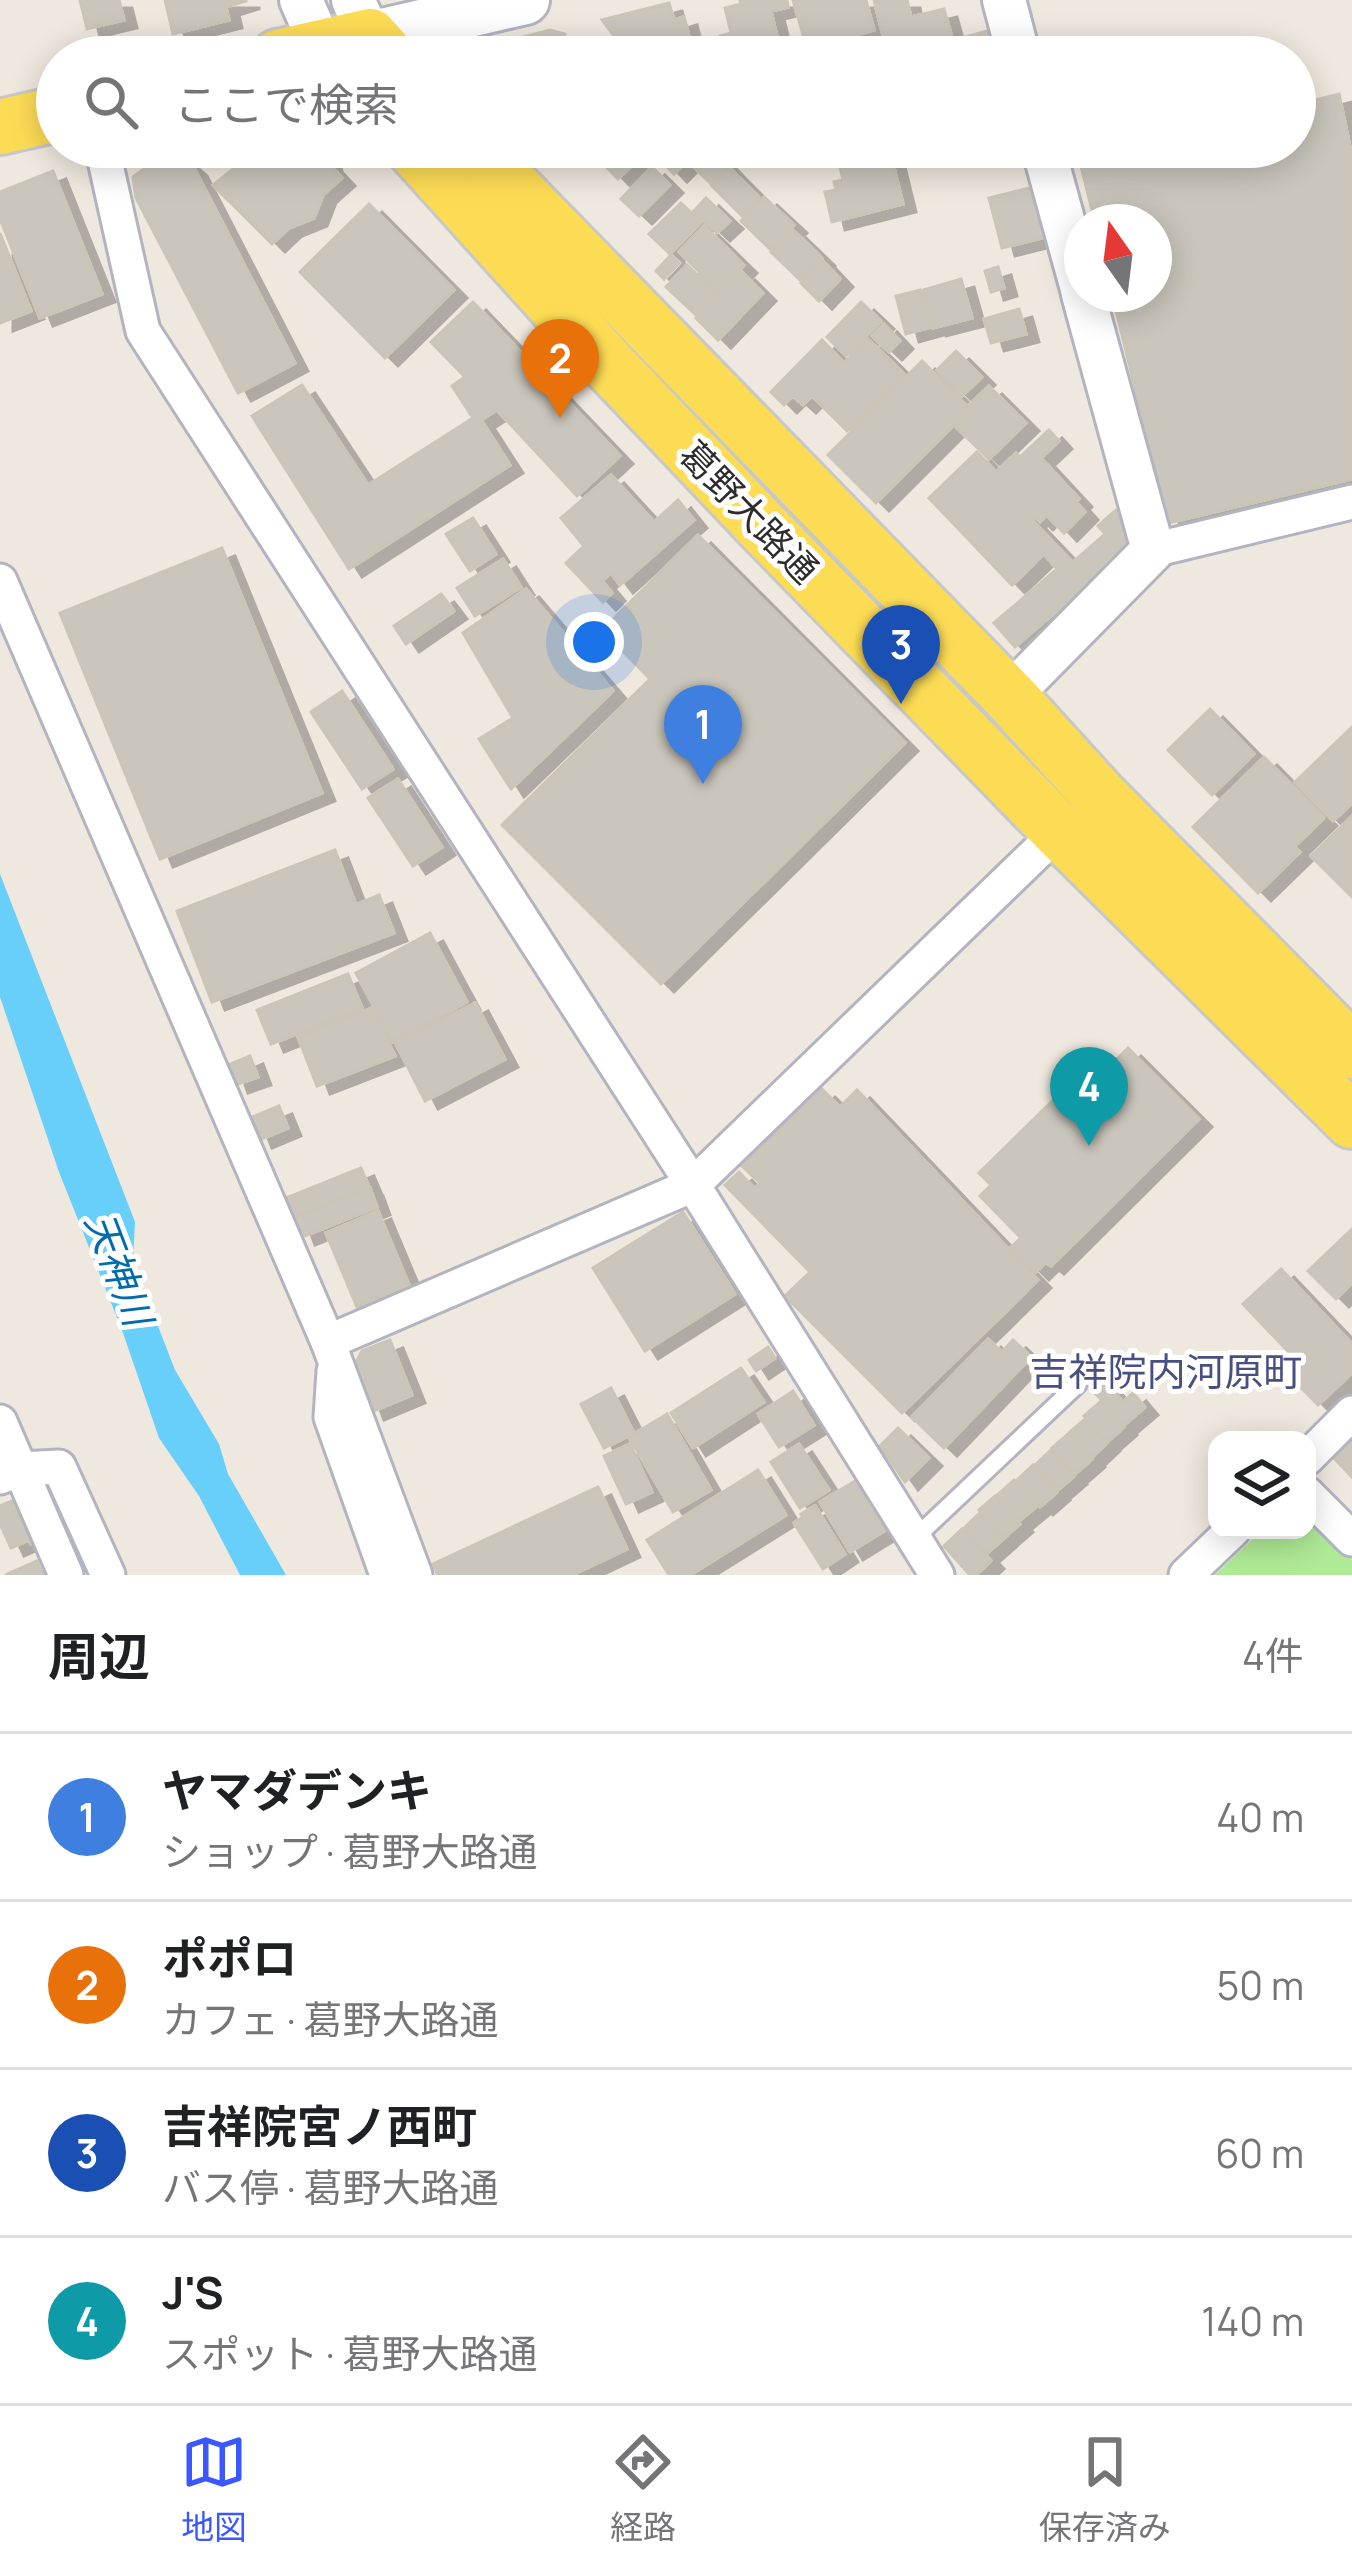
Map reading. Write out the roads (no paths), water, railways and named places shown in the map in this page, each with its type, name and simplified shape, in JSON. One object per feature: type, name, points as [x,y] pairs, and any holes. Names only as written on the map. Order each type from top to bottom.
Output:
[{"type":"main road","points":[[334,36],[525,0]]},
{"type":"main road","points":[[0,128],[36,119]]},
{"type":"main road","name":"葛野大路通","points":[[431,168],[608,364],[1059,830],[1323,1046]]},
{"type":"main road","name":"葛野大路通","points":[[494,168],[1010,697],[1099,795],[1323,1046],[1352,1120]]},
{"type":"main road","points":[[761,525],[802,484]]},
{"type":"main road","points":[[969,736],[1010,697]]},
{"type":"main road","points":[[1059,830],[1099,795]]},
{"type":"street","points":[[1004,0],[1013,36]]},
{"type":"street","points":[[107,168],[143,331],[693,1185],[937,1575]]},
{"type":"street","points":[[1049,168],[1064,223]]},
{"type":"street","points":[[1088,312],[1153,550]]},
{"type":"street","points":[[1010,697],[1153,550],[1352,502]]},
{"type":"street","points":[[0,581],[331,1351],[415,1575]]},
{"type":"street","points":[[331,1351],[693,1185],[1059,830]]},
{"type":"street","points":[[331,1351],[331,1417],[387,1575]]},
{"type":"street","points":[[1316,1449],[1352,1413]]},
{"type":"street","points":[[0,1422],[9,1473],[65,1575]]},
{"type":"street","points":[[9,1473],[59,1467],[107,1575]]},
{"type":"street","points":[[1316,1503],[1352,1540]]},
{"type":"street","points":[[1186,1575],[1224,1539]]},
{"type":"lane","points":[[914,1539],[1078,1384]]},
{"type":"water","name":"天神川","points":[[0,874],[135,1222],[133,1262],[175,1370],[286,1575],[240,1575],[199,1496],[159,1438],[59,1172],[0,997]]},
{"type":"place","name":"ポポロ","points":[[560,418]]},
{"type":"place","name":"吉祥院宮ノ西町","points":[[901,704]]},
{"type":"place","name":"ヤマダデンキ","points":[[703,784]]},
{"type":"place","name":"J'S","points":[[1089,1146]]},
{"type":"district","name":"吉祥院内河原町","points":[[1166,1372]]}]
